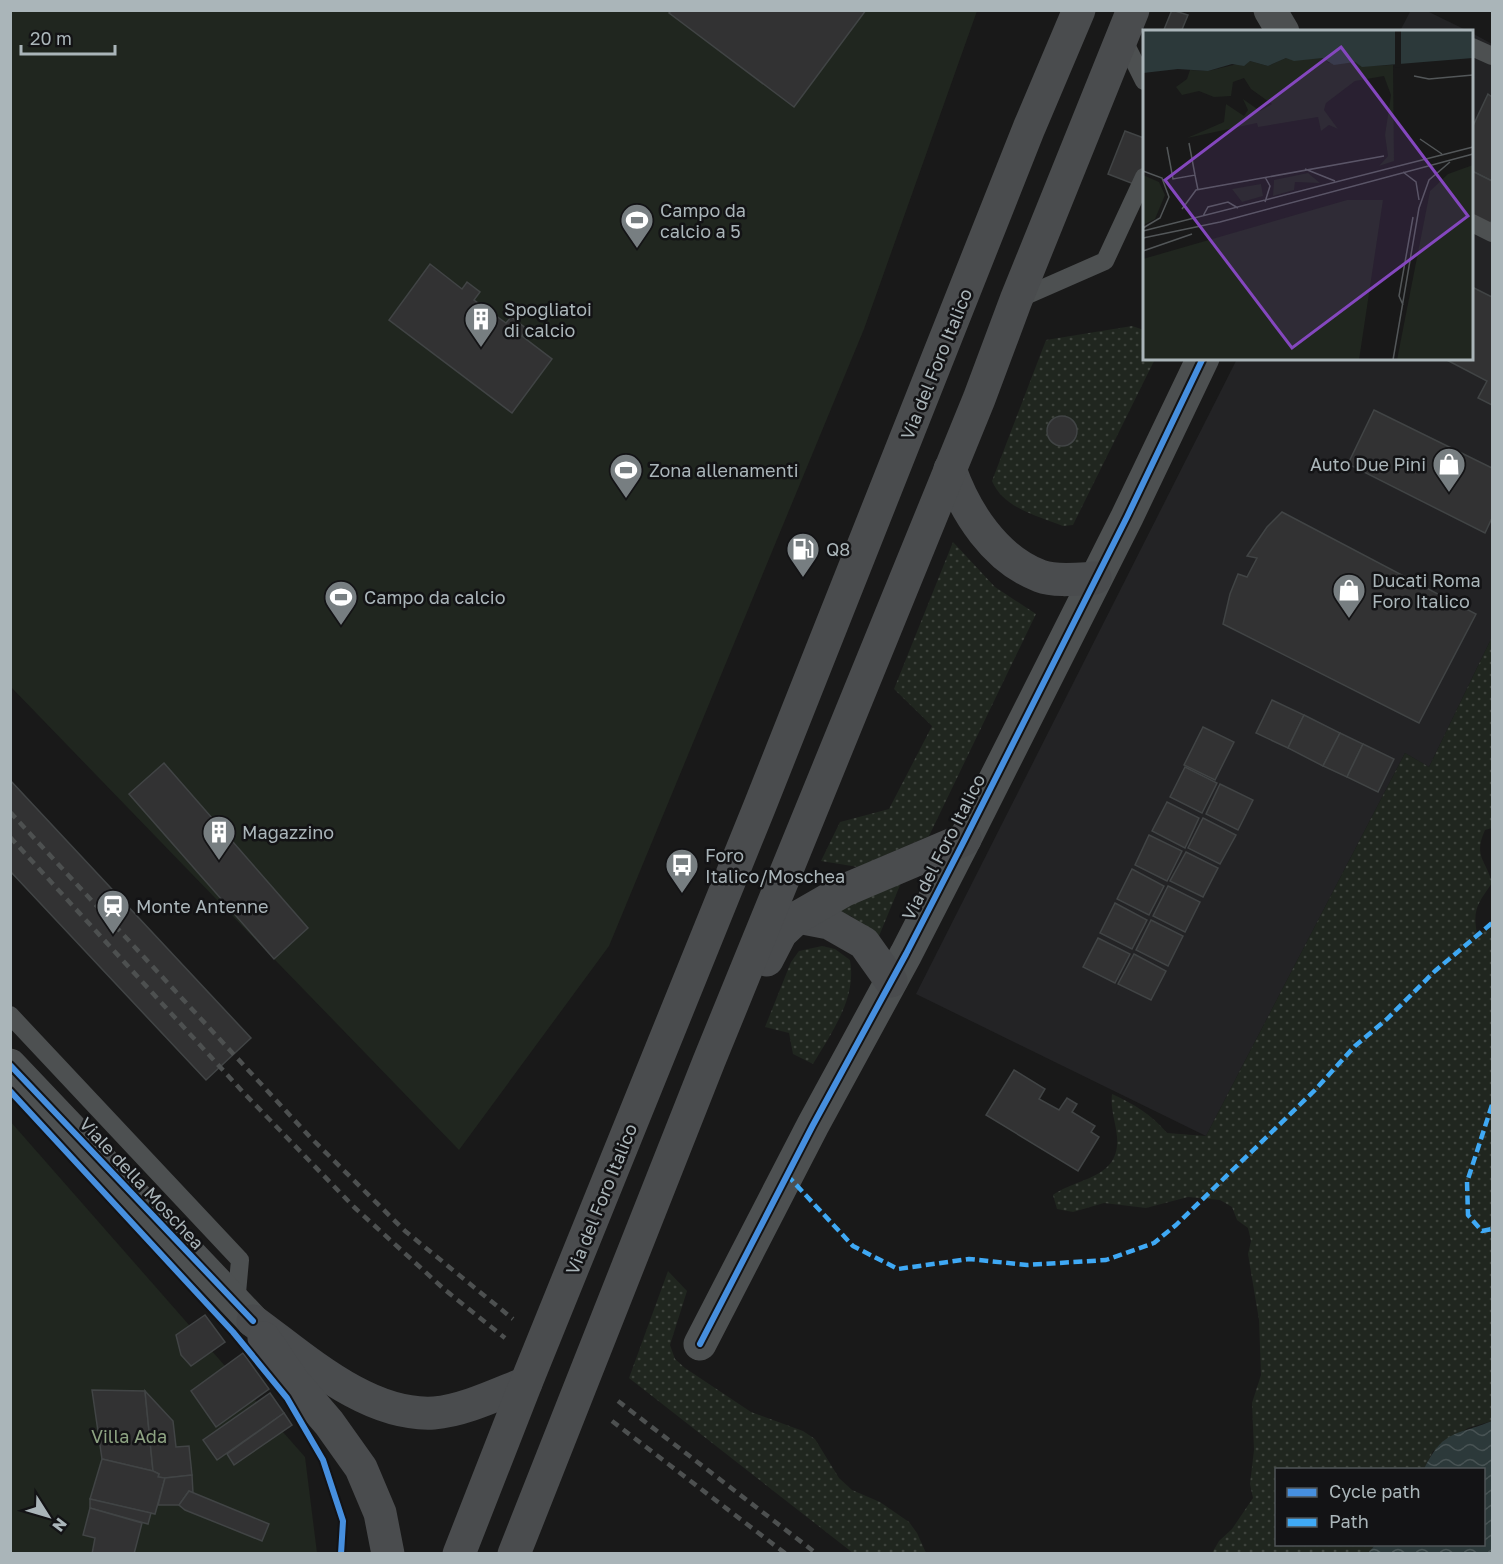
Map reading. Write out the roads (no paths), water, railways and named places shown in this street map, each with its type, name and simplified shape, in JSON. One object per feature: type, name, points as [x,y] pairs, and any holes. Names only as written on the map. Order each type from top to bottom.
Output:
[{"type":"highway","points":[[1029,128],[1060,10]]},
{"type":"highway","name":"Via del Foro Italico","points":[[459,1554],[1029,128],[1079,10]]},
{"type":"highway","points":[[514,1554],[709,1060],[950,469],[1128,24]]},
{"type":"highway","points":[[950,469],[964,504],[990,540],[1019,566],[1050,578],[1095,578]]},
{"type":"highway","points":[[709,1060],[739,1023],[764,963],[781,933],[798,917],[845,890],[965,839]]},
{"type":"highway","points":[[798,917],[829,923],[864,943],[891,981]]},
{"type":"highway","points":[[244,1312],[350,1390],[405,1411],[435,1413],[452,1410],[526,1383]]},
{"type":"highway","points":[[244,1312],[293,1381],[329,1423],[361,1468],[380,1513],[388,1554]]},
{"type":"street","points":[[1270,10],[1282,30]]},
{"type":"street","name":"Via del Foro Italico","points":[[700,1344],[807,1135],[965,839],[1127,517],[1202,360]]},
{"type":"street","name":"Viale della Moschea","points":[[10,1065],[244,1312]]},
{"type":"lane","points":[[1128,24],[1143,77]]},
{"type":"lane","points":[[1473,47],[1492,56]]},
{"type":"lane","points":[[1016,300],[1105,261],[1143,179]]},
{"type":"lane","points":[[1473,224],[1492,233]]},
{"type":"lane","points":[[10,1015],[240,1260],[244,1312]]},
{"type":"water","points":[[1492,1421],[1492,1553],[1368,1553],[1374,1546],[1485,1546],[1485,1468],[1425,1468],[1438,1447],[1459,1432]]},
{"type":"railway","points":[[10,812],[310,1137],[405,1231],[513,1319]]},
{"type":"railway","points":[[10,837],[242,1091],[354,1207],[444,1289],[505,1338]]},
{"type":"railway","points":[[618,1401],[817,1554]]},
{"type":"railway","points":[[612,1421],[786,1554]]},
{"type":"place","name":"Campo da calcio a 5","points":[[637,249]]},
{"type":"place","name":"Spogliatoi di calcio","points":[[481,348]]},
{"type":"place","name":"Auto Due Pini","points":[[1449,493]]},
{"type":"place","name":"Zona allenamenti","points":[[626,499]]},
{"type":"place","name":"Q8","points":[[803,578]]},
{"type":"place","name":"Ducati Roma Foro Italico","points":[[1349,619]]},
{"type":"place","name":"Campo da calcio","points":[[341,626]]},
{"type":"place","name":"Magazzino","points":[[219,861]]},
{"type":"place","name":"Foro Italico/Moschea","points":[[682,894]]},
{"type":"place","name":"Monte Antenne","points":[[113,935]]},
{"type":"park label","name":"Villa Ada","points":[[129,1436]]}]
